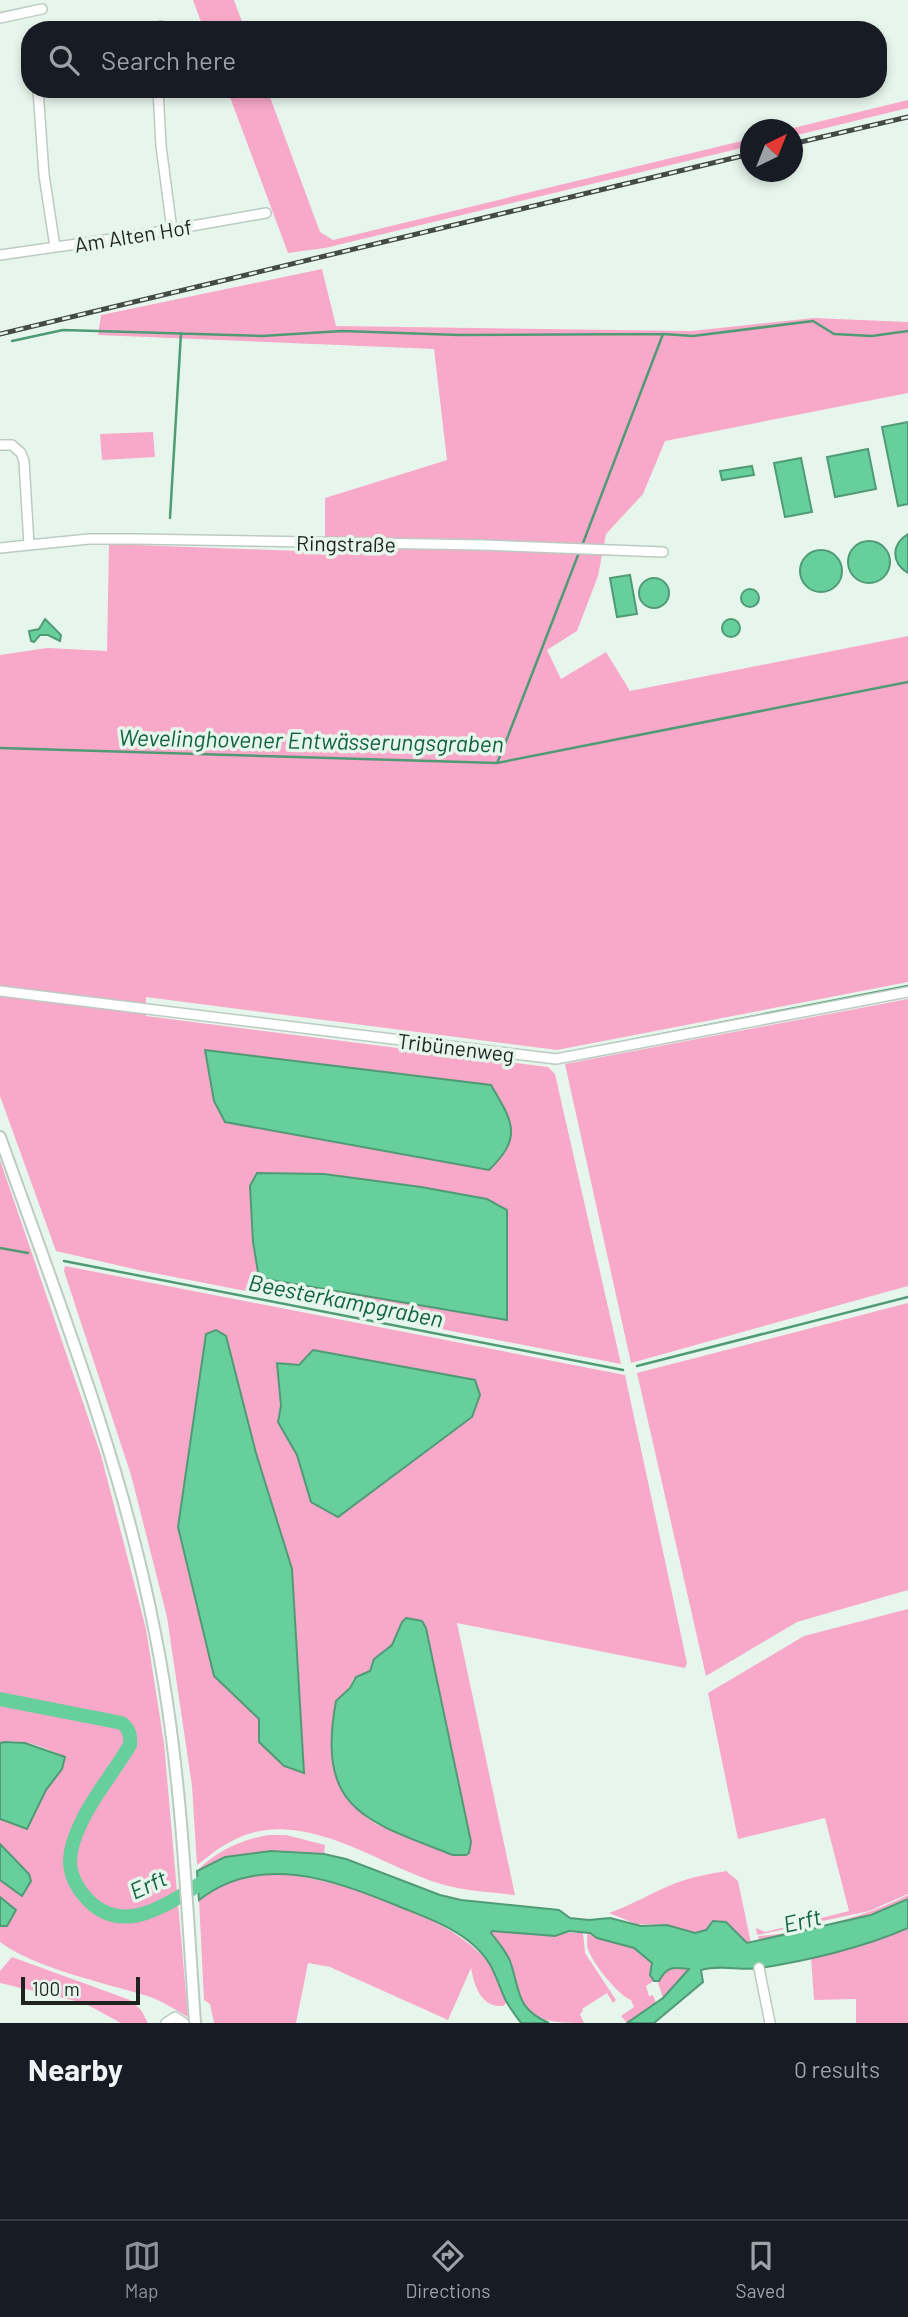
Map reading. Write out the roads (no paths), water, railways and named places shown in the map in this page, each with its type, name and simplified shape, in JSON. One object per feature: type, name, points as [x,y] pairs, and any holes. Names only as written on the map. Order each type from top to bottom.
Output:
[{"type":"street","points":[[0,18],[41,9]]},
{"type":"street","points":[[39,98],[44,175],[55,247]]},
{"type":"street","points":[[158,98],[161,146],[173,230]]},
{"type":"street","name":"Am Alten Hof","points":[[0,255],[173,230],[266,213]]},
{"type":"street","points":[[0,445],[12,445],[23,456],[29,545]]},
{"type":"street","name":"Ringstraße","points":[[0,548],[82,540],[135,539],[470,545],[663,552]]},
{"type":"street","name":"Tribünenweg","points":[[0,991],[555,1059],[908,992]]},
{"type":"street","points":[[0,1137],[116,1474],[155,1632],[169,1713],[188,1911],[192,2022],[170,2020]]},
{"type":"street","points":[[759,1968],[770,2023]]},
{"type":"waterway","points":[[583,543],[663,334],[693,336],[813,321],[834,334],[872,336],[908,331]]},
{"type":"waterway","points":[[12,341],[63,330],[262,336],[342,331],[459,335],[663,334]]},
{"type":"waterway","points":[[170,518],[181,333]]},
{"type":"waterway","points":[[503,749],[580,550]]},
{"type":"waterway","name":"Wevelinghovener Entwässerungsgraben","points":[[0,748],[497,763],[908,682]]},
{"type":"waterway","name":"Wevelinghovener Entwässerungsgraben","points":[[497,763],[500,756]]},
{"type":"waterway","points":[[617,1043],[908,986]]},
{"type":"waterway","name":"Beesterkampgraben","points":[[0,1248],[28,1253]]},
{"type":"waterway","name":"Beesterkampgraben","points":[[64,1261],[623,1370]]},
{"type":"waterway","name":"Beesterkampgraben","points":[[637,1366],[908,1297]]},
{"type":"waterway","name":"Erft","points":[[0,1699],[122,1723],[128,1730],[130,1745],[84,1817],[71,1850],[70,1863],[75,1881],[82,1893],[97,1908],[113,1915],[130,1916],[147,1912],[182,1896],[214,1875]]},
{"type":"railway","points":[[803,141],[908,117]]},
{"type":"railway","points":[[0,334],[740,156]]}]
